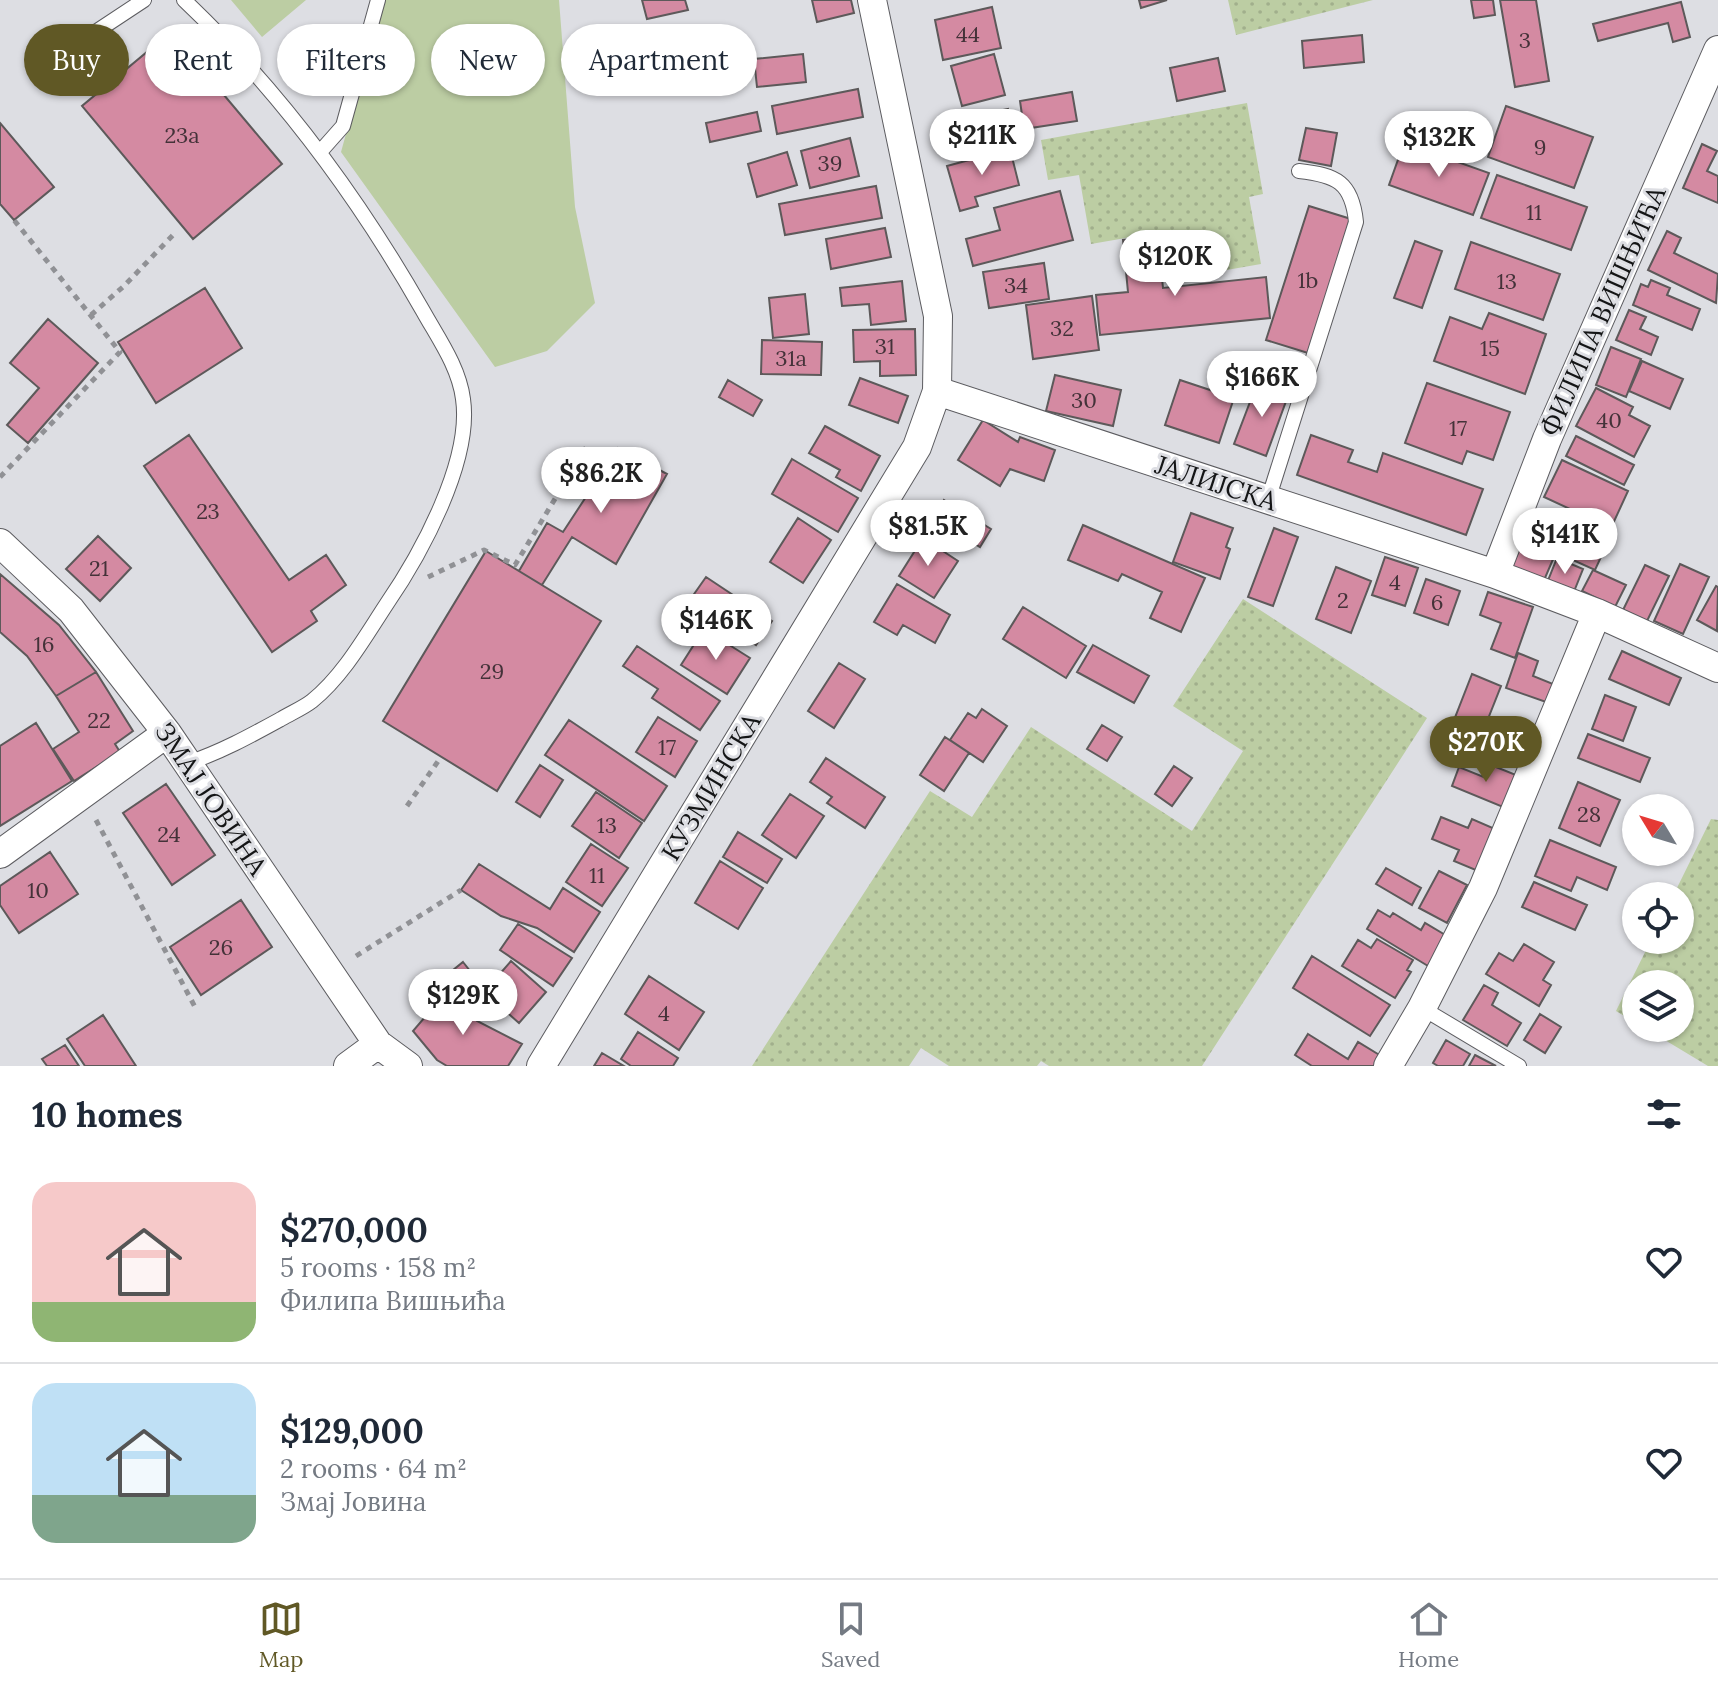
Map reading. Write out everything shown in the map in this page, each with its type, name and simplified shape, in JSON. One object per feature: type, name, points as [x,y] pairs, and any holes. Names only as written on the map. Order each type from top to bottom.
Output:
[{"type":"street","name":"КУЗМИНСКА","points":[[541,1066],[917,447],[937,391],[938,316],[872,0]]},
{"type":"street","name":"ФИЛИПА ВИШЊИЋА","points":[[1495,574],[1547,439],[1718,50]]},
{"type":"street","name":"ЈАЛИЈСКА","points":[[937,391],[1495,574],[1597,613],[1718,668]]},
{"type":"street","name":"ЗМАЈ ЈОВИНА","points":[[0,543],[71,610],[167,733],[378,1044],[408,1066]]},
{"type":"street","points":[[1388,1066],[1422,1008],[1483,888],[1597,613]]},
{"type":"street","points":[[0,854],[167,733]]},
{"type":"street","points":[[348,1066],[378,1044]]},
{"type":"lane","points":[[108,24],[144,0]]},
{"type":"lane","points":[[184,0],[320,152],[400,272],[452,363],[463,397],[464,434],[454,474],[435,517],[395,593],[342,669],[312,701],[219,753],[188,763]]},
{"type":"lane","points":[[320,152],[343,126],[378,0]]},
{"type":"lane","points":[[1268,500],[1356,222],[1351,195],[1341,183],[1326,174],[1299,171]]},
{"type":"lane","points":[[1422,1008],[1519,1066]]},
{"type":"path","points":[[0,477],[120,352],[14,220]]},
{"type":"path","points":[[91,315],[174,234]]},
{"type":"path","points":[[395,593],[484,550],[515,565],[587,446]]},
{"type":"path","points":[[407,806],[441,757]]},
{"type":"path","points":[[96,820],[195,1007]]},
{"type":"path","points":[[356,956],[461,890]]},
{"type":"green space","points":[[231,0],[306,0],[262,37],[261,24],[251,24]]},
{"type":"green space","points":[[383,0],[559,0],[561,96],[566,96],[575,207],[595,303],[547,351],[495,367],[341,152],[356,96],[415,96],[415,24],[376,24]]},
{"type":"green space","points":[[1228,0],[1373,0],[1236,35]]},
{"type":"green space","points":[[1247,103],[1263,194],[1249,197],[1261,264],[1175,279],[1166,231],[1091,244],[1079,175],[1048,180],[1041,140]]},
{"type":"green space","points":[[1243,599],[1427,718],[1202,1066],[1049,1066],[1041,1061],[1037,1066],[949,1066],[921,1048],[909,1066],[752,1066],[930,791],[972,817],[1031,727],[1192,831],[1243,751],[1173,706]]},
{"type":"green space","points":[[1711,819],[1718,820],[1718,1066],[1708,1066],[1668,1042],[1694,1042],[1694,970],[1636,970],[1644,954],[1694,954],[1694,882],[1680,882],[1688,866],[1694,866],[1694,853]]},
{"type":"green space","points":[[1622,999],[1622,1015],[1616,1011]]},
{"type":"building","points":[[642,0],[685,0],[688,10],[647,19]]},
{"type":"building","points":[[812,0],[851,0],[854,13],[817,22]]},
{"type":"building","points":[[1139,0],[1167,0],[1141,8]]},
{"type":"building","points":[[1471,0],[1493,0],[1495,15],[1474,18]]},
{"type":"building","points":[[1500,0],[1536,0],[1549,81],[1515,87]]},
{"type":"building","points":[[1681,2],[1690,37],[1673,42],[1668,23],[1598,41],[1593,24]]},
{"type":"building","points":[[992,7],[1001,48],[943,60],[935,20]]},
{"type":"building","points":[[1362,35],[1364,62],[1304,68],[1302,41]]},
{"type":"building","points":[[145,54],[145,96],[225,96],[282,164],[193,239],[82,106],[94,96],[129,96],[129,67]]},
{"type":"building","points":[[803,54],[806,82],[757,87],[757,59]]},
{"type":"building","points":[[994,54],[1005,95],[962,106],[951,66]]},
{"type":"building","points":[[1218,58],[1225,91],[1177,101],[1170,68]]},
{"type":"building","points":[[858,89],[863,117],[777,134],[772,106]]},
{"type":"building","points":[[1072,92],[1077,121],[1024,129],[1020,101]]},
{"type":"building","points":[[1506,106],[1593,137],[1574,188],[1488,157]]},
{"type":"building","points":[[1008,109],[1015,142],[949,155],[942,123]]},
{"type":"building","points":[[757,112],[761,131],[710,142],[706,123]]},
{"type":"building","points":[[0,123],[54,187],[14,220],[0,204]]},
{"type":"building","points":[[1306,128],[1337,133],[1331,166],[1299,160]]},
{"type":"building","points":[[850,138],[859,176],[810,188],[801,151]]},
{"type":"building","points":[[1404,143],[1489,173],[1473,215],[1389,185]]},
{"type":"building","points":[[1702,144],[1717,151],[1707,171],[1718,176],[1718,203],[1683,188]]},
{"type":"building","points":[[1010,149],[1019,185],[975,197],[978,206],[960,211],[947,166]]},
{"type":"building","points":[[787,152],[797,185],[757,197],[748,164]]},
{"type":"building","points":[[1497,175],[1587,207],[1571,250],[1481,218]]},
{"type":"building","points":[[876,186],[882,218],[785,235],[779,204]]},
{"type":"building","points":[[1060,191],[1073,240],[973,266],[966,239],[1000,230],[994,208]]},
{"type":"building","points":[[1309,206],[1351,219],[1308,353],[1266,340]]},
{"type":"building","points":[[885,228],[891,257],[831,269],[826,239]]},
{"type":"building","points":[[1667,231],[1681,238],[1674,253],[1718,274],[1716,303],[1648,270]]},
{"type":"building","points":[[1158,237],[1163,288],[1266,277],[1270,318],[1100,335],[1096,295],[1128,292],[1123,240]]},
{"type":"building","points":[[1415,241],[1442,251],[1422,308],[1394,298]]},
{"type":"building","points":[[1471,242],[1560,274],[1543,320],[1455,289]]},
{"type":"building","points":[[1044,263],[1049,299],[989,308],[983,272]]},
{"type":"building","points":[[1651,280],[1670,288],[1667,295],[1700,309],[1692,330],[1633,305],[1641,284],[1648,287]]},
{"type":"building","points":[[902,281],[906,321],[871,325],[869,304],[842,306],[840,288]]},
{"type":"building","points":[[205,288],[242,348],[156,403],[118,342]]},
{"type":"building","points":[[805,294],[809,334],[773,338],[769,298]]},
{"type":"building","points":[[1092,296],[1099,350],[1033,359],[1026,305]]},
{"type":"building","points":[[1629,310],[1646,317],[1640,329],[1658,337],[1651,355],[1616,340]]},
{"type":"building","points":[[1489,313],[1546,334],[1525,394],[1434,361],[1450,317],[1482,329]]},
{"type":"building","points":[[48,319],[98,363],[28,443],[7,425],[39,388],[10,363]]},
{"type":"building","points":[[915,329],[916,375],[880,376],[880,361],[854,362],[853,330]]},
{"type":"building","points":[[762,340],[822,342],[821,375],[761,374]]},
{"type":"building","points":[[1611,347],[1641,359],[1626,397],[1596,385]]},
{"type":"building","points":[[1642,361],[1683,379],[1670,409],[1629,391]]},
{"type":"building","points":[[1055,375],[1121,390],[1113,426],[1046,411]]},
{"type":"building","points":[[860,378],[908,396],[898,423],[849,405]]},
{"type":"building","points":[[728,380],[762,400],[753,416],[719,397]]},
{"type":"building","points":[[1180,380],[1234,398],[1219,443],[1165,425]]},
{"type":"building","points":[[1258,381],[1289,393],[1266,456],[1234,444]]},
{"type":"building","points":[[1427,383],[1510,412],[1493,460],[1467,451],[1462,464],[1405,443]]},
{"type":"building","points":[[1596,388],[1633,407],[1629,415],[1650,426],[1634,457],[1576,426]]},
{"type":"building","points":[[983,420],[1018,442],[1020,437],[1055,450],[1044,481],[1010,469],[1000,486],[958,460]]},
{"type":"building","points":[[825,426],[880,456],[861,491],[836,477],[840,470],[809,453]]},
{"type":"building","points":[[189,435],[289,580],[326,555],[346,585],[311,611],[317,621],[272,652],[144,466]]},
{"type":"building","points":[[1311,435],[1353,450],[1348,462],[1377,472],[1383,453],[1483,489],[1466,535],[1297,475]]},
{"type":"building","points":[[1576,436],[1634,465],[1624,485],[1566,456]]},
{"type":"building","points":[[618,448],[667,474],[616,564],[572,537],[542,585],[519,571],[547,523],[563,532]]},
{"type":"building","points":[[792,459],[858,498],[838,532],[772,494]]},
{"type":"building","points":[[1562,460],[1628,491],[1611,528],[1544,497]]},
{"type":"building","points":[[944,500],[991,529],[980,547],[956,532],[947,548],[924,534]]},
{"type":"building","points":[[1191,513],[1233,528],[1220,579],[1173,562]]},
{"type":"building","points":[[1572,513],[1613,531],[1595,570],[1555,552]]},
{"type":"building","points":[[798,518],[831,540],[803,583],[770,562]]},
{"type":"building","points":[[1083,525],[1205,578],[1181,632],[1150,618],[1162,592],[1122,574],[1118,581],[1068,560]]},
{"type":"building","points":[[1274,528],[1298,537],[1273,606],[1248,597]]},
{"type":"building","points":[[1528,529],[1546,536],[1539,551],[1554,557],[1542,585],[1510,571]]},
{"type":"building","points":[[98,536],[131,568],[100,601],[66,569]]},
{"type":"building","points":[[923,538],[958,561],[934,598],[899,576]]},
{"type":"building","points":[[486,551],[601,621],[497,791],[383,721]]},
{"type":"building","points":[[1385,557],[1418,568],[1405,606],[1372,595]]},
{"type":"building","points":[[1557,558],[1583,569],[1573,594],[1547,583]]},
{"type":"building","points":[[1680,564],[1709,577],[1683,634],[1654,621]]},
{"type":"building","points":[[1645,565],[1669,576],[1647,621],[1623,610]]},
{"type":"building","points":[[1336,567],[1371,581],[1351,633],[1316,619]]},
{"type":"building","points":[[1593,570],[1626,585],[1615,607],[1582,591]]},
{"type":"building","points":[[0,574],[59,625],[96,672],[56,696],[27,656],[0,632]]},
{"type":"building","points":[[706,577],[733,595],[712,625],[685,607]]},
{"type":"building","points":[[1426,579],[1460,591],[1448,625],[1414,613]]},
{"type":"building","points":[[897,584],[950,615],[935,643],[903,625],[897,635],[874,622]]},
{"type":"building","points":[[1718,587],[1717,631],[1697,620]]},
{"type":"building","points":[[1488,592],[1533,607],[1515,658],[1491,649],[1501,623],[1480,615]]},
{"type":"building","points":[[736,597],[772,621],[756,645],[720,621]]},
{"type":"building","points":[[1023,607],[1086,646],[1066,678],[1003,639]]},
{"type":"building","points":[[704,629],[750,658],[727,694],[681,665]]},
{"type":"building","points":[[1093,645],[1149,676],[1134,703],[1077,672]]},
{"type":"building","points":[[637,646],[720,701],[700,730],[652,698],[658,689],[623,666]]},
{"type":"building","points":[[1622,651],[1681,678],[1669,705],[1609,679]]},
{"type":"building","points":[[1518,653],[1538,661],[1533,676],[1553,684],[1546,702],[1506,688]]},
{"type":"building","points":[[839,663],[865,679],[834,728],[808,711]]},
{"type":"building","points":[[96,672],[133,731],[115,744],[120,752],[74,781],[53,749],[79,732],[56,696]]},
{"type":"building","points":[[1472,674],[1501,686],[1478,744],[1449,733]]},
{"type":"building","points":[[1605,695],[1636,707],[1623,741],[1592,729]]},
{"type":"building","points":[[982,709],[1007,726],[983,762],[950,740],[968,713],[976,718]]},
{"type":"building","points":[[658,717],[697,741],[675,777],[636,752]]},
{"type":"building","points":[[569,720],[667,786],[644,821],[545,755]]},
{"type":"building","points":[[36,723],[72,781],[0,826],[0,746]]},
{"type":"building","points":[[1102,725],[1122,737],[1107,761],[1087,749]]},
{"type":"building","points":[[1498,725],[1532,739],[1520,768],[1486,755]]},
{"type":"building","points":[[1588,734],[1650,758],[1640,782],[1578,758]]},
{"type":"building","points":[[945,737],[969,753],[944,791],[920,775]]},
{"type":"building","points":[[826,758],[885,797],[865,828],[827,803],[832,797],[810,782]]},
{"type":"building","points":[[540,765],[563,780],[540,817],[516,802]]},
{"type":"building","points":[[1491,765],[1516,775],[1503,807],[1452,786],[1459,767],[1486,778]]},
{"type":"building","points":[[1174,766],[1192,778],[1172,806],[1155,794]]},
{"type":"building","points":[[1578,782],[1620,800],[1600,846],[1559,828]]},
{"type":"building","points":[[166,784],[215,855],[172,885],[123,813]]},
{"type":"building","points":[[596,792],[642,823],[619,858],[572,826]]},
{"type":"building","points":[[790,794],[824,816],[796,858],[762,835]]},
{"type":"building","points":[[1441,817],[1468,828],[1472,819],[1495,829],[1478,871],[1454,861],[1459,850],[1432,839]]},
{"type":"building","points":[[738,832],[782,859],[767,883],[723,857]]},
{"type":"building","points":[[1550,840],[1616,867],[1607,890],[1577,877],[1571,891],[1535,876]]},
{"type":"building","points":[[591,844],[628,868],[602,906],[566,882]]},
{"type":"building","points":[[50,852],[78,894],[19,933],[0,905],[0,886]]},
{"type":"building","points":[[720,861],[763,888],[738,929],[695,903]]},
{"type":"building","points":[[479,864],[550,909],[563,888],[600,912],[574,952],[537,928],[501,916],[461,890]]},
{"type":"building","points":[[1386,868],[1421,888],[1412,905],[1376,884]]},
{"type":"building","points":[[1439,871],[1467,885],[1447,923],[1419,908]]},
{"type":"building","points":[[1534,882],[1587,905],[1575,930],[1522,907]]},
{"type":"building","points":[[241,900],[272,947],[201,995],[170,947]]},
{"type":"building","points":[[1378,910],[1390,917],[1393,913],[1421,930],[1425,923],[1447,936],[1428,966],[1367,929]]},
{"type":"building","points":[[518,924],[572,958],[553,986],[500,950]]},
{"type":"building","points":[[1377,939],[1413,960],[1407,970],[1411,972],[1395,998],[1342,966],[1358,940],[1371,948]]},
{"type":"building","points":[[1524,944],[1554,962],[1543,980],[1551,985],[1539,1006],[1486,974],[1499,953],[1513,961]]},
{"type":"building","points":[[1312,956],[1390,1005],[1370,1036],[1293,988]]},
{"type":"building","points":[[511,961],[546,992],[519,1023],[484,992]]},
{"type":"building","points":[[463,962],[478,981],[462,994],[447,975]]},
{"type":"building","points":[[649,976],[704,1012],[679,1050],[625,1014]]},
{"type":"building","points":[[1484,985],[1498,993],[1492,1005],[1521,1023],[1507,1046],[1463,1020]]},
{"type":"building","points":[[449,989],[477,1021],[522,1044],[508,1066],[447,1066],[437,1060],[413,1031]]},
{"type":"building","points":[[1540,1014],[1561,1027],[1545,1053],[1524,1040]]},
{"type":"building","points":[[103,1015],[136,1066],[85,1066],[67,1039]]},
{"type":"building","points":[[638,1032],[678,1058],[673,1066],[631,1066],[621,1059]]},
{"type":"building","points":[[1308,1034],[1348,1059],[1358,1042],[1386,1059],[1382,1066],[1312,1066],[1295,1055]]},
{"type":"building","points":[[1446,1040],[1470,1054],[1463,1066],[1438,1066],[1433,1063]]},
{"type":"building","points":[[65,1045],[79,1066],[47,1066],[42,1059]]},
{"type":"building","points":[[602,1053],[624,1066],[594,1066]]},
{"type":"building","points":[[1475,1055],[1496,1066],[1469,1066]]}]
